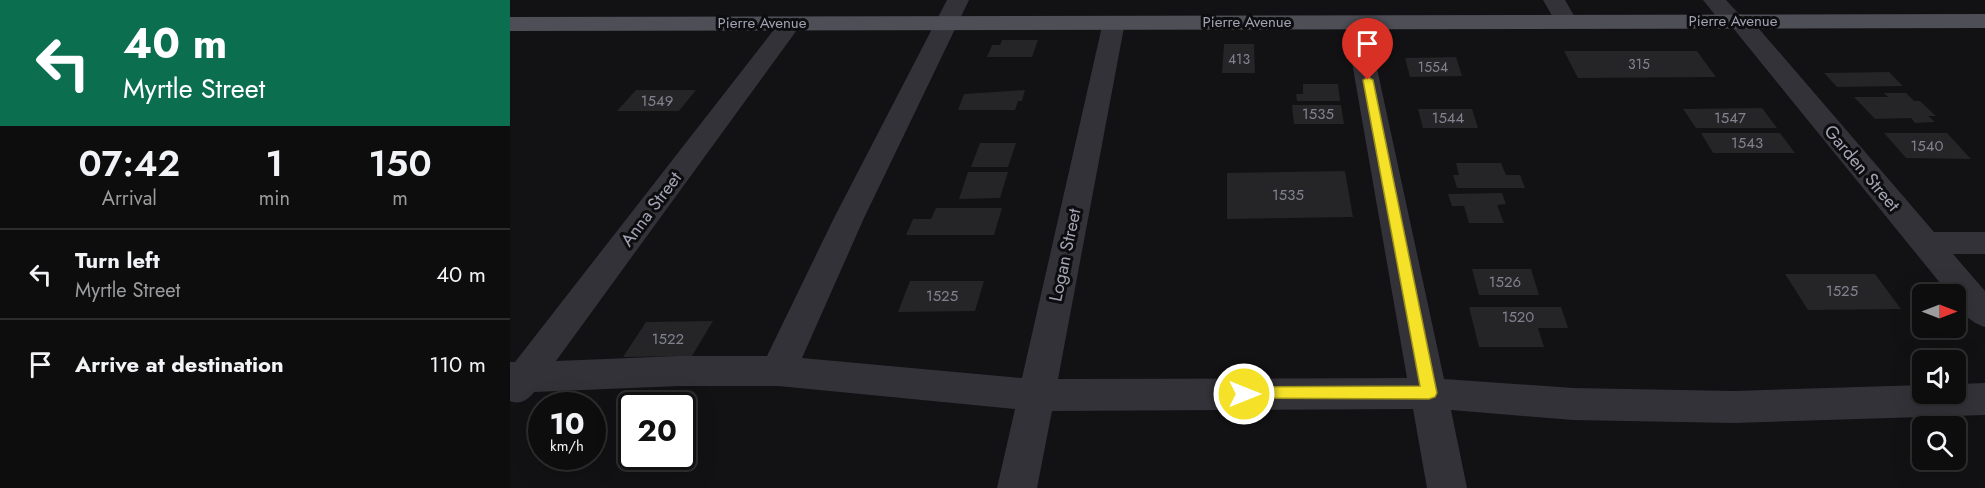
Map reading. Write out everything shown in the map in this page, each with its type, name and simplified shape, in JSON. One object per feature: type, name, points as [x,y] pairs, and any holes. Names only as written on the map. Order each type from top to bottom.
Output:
[{"type":"main road","name":"Pierre Avenue","points":[[510,24],[953,11],[1356,22],[1985,21]]},
{"type":"street","points":[[1554,0],[1566,21]]},
{"type":"street","name":"Garden Street","points":[[1714,0],[1736,21],[1985,314]]},
{"type":"street","points":[[778,371],[849,218],[953,11]]},
{"type":"street","name":"Anna Street","points":[[515,383],[792,15]]},
{"type":"street","name":"Logan Street","points":[[1017,488],[1108,15]]},
{"type":"street","points":[[1356,22],[1447,488]]},
{"type":"street","points":[[1925,243],[1985,243]]},
{"type":"street","points":[[515,383],[778,371],[1036,395],[1429,393],[1573,404],[1734,407],[1985,399]]},
{"type":"building","points":[[1002,40],[1038,40],[1032,57],[987,57],[992,45],[1000,45]]},
{"type":"building","points":[[1224,44],[1254,44],[1255,73],[1222,73]]},
{"type":"building","points":[[1564,51],[1697,51],[1716,77],[1578,78]]},
{"type":"building","points":[[1456,57],[1462,76],[1410,77],[1405,58]]},
{"type":"building","points":[[1889,72],[1903,86],[1837,87],[1824,73]]},
{"type":"building","points":[[1303,84],[1338,84],[1340,101],[1297,101],[1296,94],[1303,94]]},
{"type":"building","points":[[636,90],[696,90],[679,111],[617,111]]},
{"type":"building","points":[[1025,90],[1022,101],[1018,101],[1015,110],[958,110],[964,94]]},
{"type":"building","points":[[1884,93],[1906,93],[1914,101],[1920,101],[1936,116],[1928,116],[1935,122],[1915,123],[1911,118],[1875,119],[1854,97],[1888,97]]},
{"type":"building","points":[[1292,105],[1341,105],[1344,124],[1294,124]]},
{"type":"building","points":[[1762,108],[1777,128],[1696,128],[1683,109]]},
{"type":"building","points":[[1418,109],[1472,109],[1478,128],[1423,128]]},
{"type":"building","points":[[1701,133],[1780,133],[1795,153],[1713,153]]},
{"type":"building","points":[[1884,133],[1947,133],[1971,159],[1906,158]]},
{"type":"building","points":[[980,143],[1016,143],[1008,167],[971,167]]},
{"type":"building","points":[[1456,163],[1501,163],[1506,175],[1520,175],[1525,188],[1457,188],[1453,175],[1459,175]]},
{"type":"building","points":[[1345,171],[1353,217],[1227,219],[1227,173]]},
{"type":"building","points":[[968,172],[1008,172],[1000,198],[959,199]]},
{"type":"building","points":[[1502,193],[1506,204],[1497,205],[1504,223],[1469,223],[1464,206],[1452,206],[1448,194]]},
{"type":"building","points":[[936,208],[1002,208],[994,235],[906,235],[913,219],[931,219]]},
{"type":"building","points":[[1472,269],[1531,269],[1539,295],[1479,295]]},
{"type":"building","points":[[1785,274],[1875,274],[1901,309],[1808,310]]},
{"type":"building","points":[[910,281],[984,281],[975,311],[898,312]]},
{"type":"building","points":[[1469,307],[1561,307],[1568,328],[1538,328],[1544,347],[1479,347]]},
{"type":"building","points":[[713,321],[692,356],[623,357],[646,322]]},
{"type":"route","points":[[1244,394],[1429,393],[1368,80]]}]
